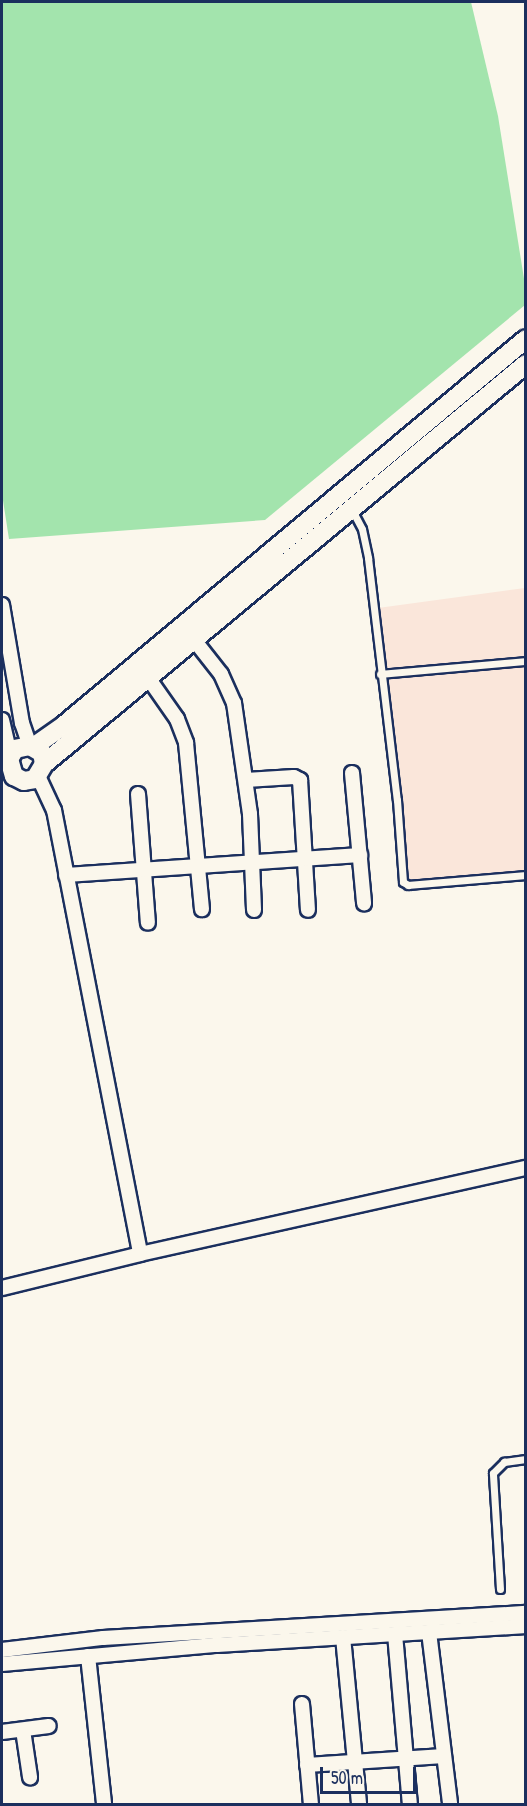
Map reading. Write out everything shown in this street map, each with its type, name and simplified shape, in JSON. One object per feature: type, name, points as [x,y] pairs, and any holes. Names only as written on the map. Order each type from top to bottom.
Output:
[{"type":"main road","points":[[525,339],[63,726],[32,746],[15,749],[8,769],[24,781],[41,770],[525,364]]},
{"type":"main road","points":[[32,746],[42,753],[41,770]]},
{"type":"street","points":[[2,605],[22,723],[32,746]]},
{"type":"street","points":[[195,641],[230,688],[246,780],[254,910]]},
{"type":"street","points":[[149,679],[183,730],[202,909]]},
{"type":"street","points":[[2,720],[8,769]]},
{"type":"street","points":[[41,770],[54,810],[140,1254]]},
{"type":"street","points":[[352,772],[364,903]]},
{"type":"street","points":[[246,780],[294,777],[300,780],[308,910]]},
{"type":"street","points":[[138,794],[148,923]]},
{"type":"street","points":[[66,875],[360,855]]},
{"type":"street","points":[[2,1288],[140,1254],[525,1168]]},
{"type":"street","points":[[2,1650],[103,1638],[525,1613]]},
{"type":"street","points":[[2,1664],[343,1637],[525,1626]]},
{"type":"street","points":[[429,1632],[450,1804]]},
{"type":"street","points":[[395,1634],[410,1804]]},
{"type":"street","points":[[343,1637],[359,1804]]},
{"type":"street","points":[[88,1656],[104,1804]]},
{"type":"street","points":[[302,1704],[311,1804]]},
{"type":"street","points":[[2,1732],[49,1726]]},
{"type":"street","points":[[24,1730],[30,1777]]},
{"type":"street","points":[[308,1765],[444,1756]]},
{"type":"lane","points":[[351,509],[362,529],[367,551],[404,884],[525,874]]},
{"type":"lane","points":[[380,674],[525,661]]},
{"type":"lane","points":[[500,1589],[493,1473],[504,1462],[525,1459]]},
{"type":"shaded area","points":[[525,588],[525,880],[409,886],[378,608]]},
{"type":"green space","points":[[2,2],[471,2],[498,116],[525,285],[525,305],[265,520],[9,539],[2,494]]}]
